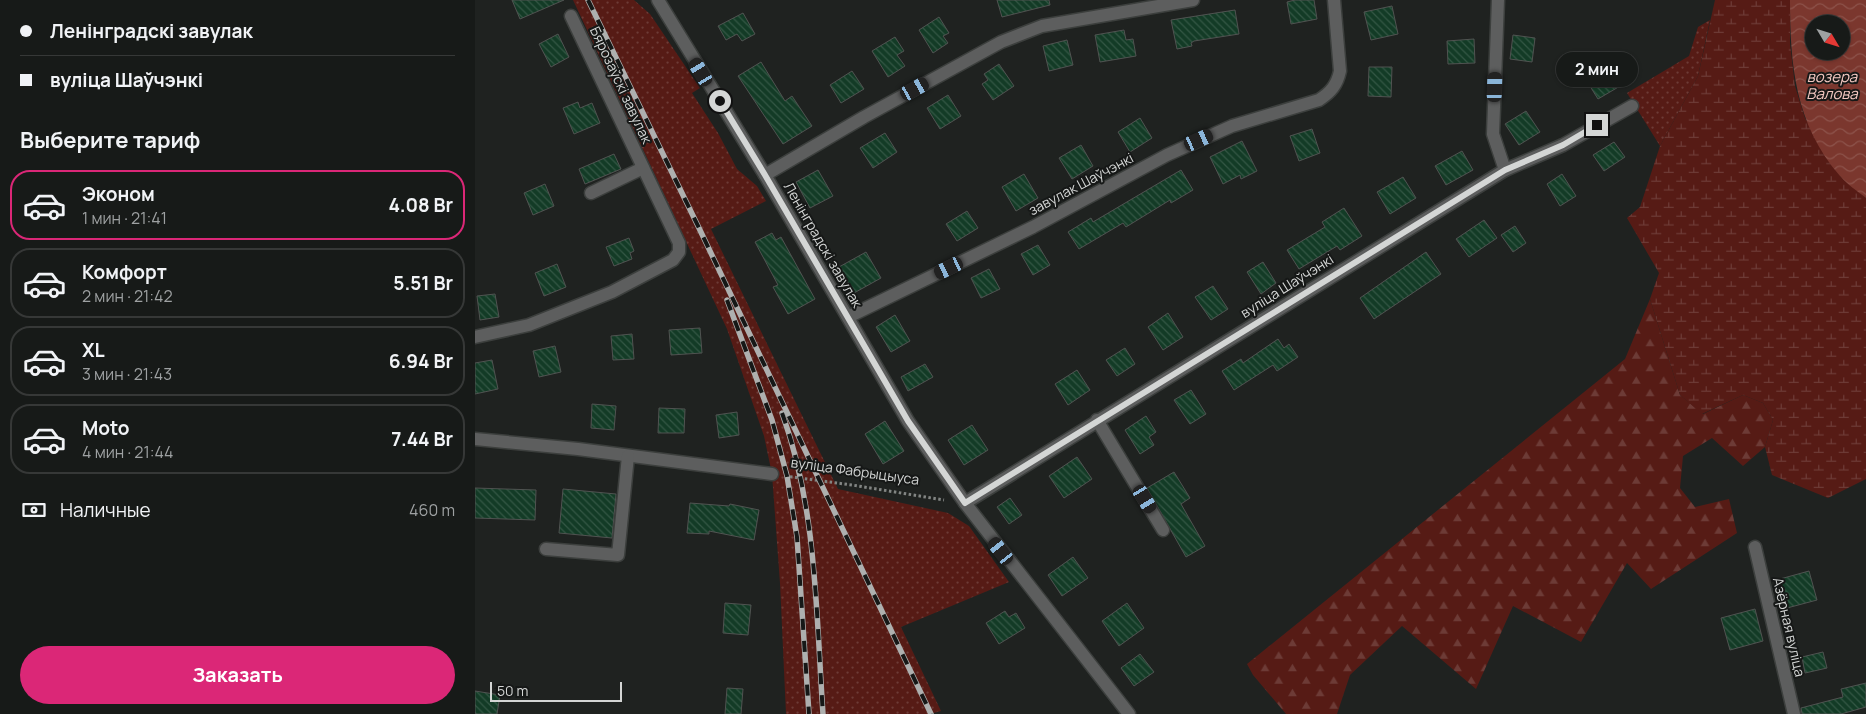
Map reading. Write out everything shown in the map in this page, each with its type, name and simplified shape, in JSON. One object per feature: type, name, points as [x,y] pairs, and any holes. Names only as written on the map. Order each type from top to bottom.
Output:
[{"type":"street","name":"Ленінградскі завулак","points":[[658,0],[765,175],[908,421],[965,503]]},
{"type":"street","points":[[765,175],[864,117],[1001,42],[1042,26],[1193,0]]},
{"type":"street","name":"завулак Шаўчэнкі","points":[[848,317],[1033,227],[1167,155],[1232,126],[1319,100],[1332,90],[1340,71],[1334,0]]},
{"type":"street","points":[[1498,0],[1493,134],[1505,170]]},
{"type":"street","name":"Бярозаўскі завулак","points":[[475,337],[529,325],[612,292],[673,260],[679,252],[679,243],[571,16]]},
{"type":"street","name":"вуліца Шаўчэнкі","points":[[965,503],[1505,170],[1563,145],[1632,106]]},
{"type":"street","points":[[591,193],[643,168]]},
{"type":"street","points":[[1097,420],[1163,530]]},
{"type":"street","name":"вуліца Фабрыцыуса","points":[[475,439],[772,474]]},
{"type":"street","points":[[546,549],[618,555],[628,456]]},
{"type":"street","points":[[965,503],[1129,714]]},
{"type":"street","name":"Азёрная вуліца","points":[[1755,547],[1794,714]]},
{"type":"path","name":"вуліца Фабрыцыуса","points":[[772,474],[852,484],[965,503]]},
{"type":"green space","points":[[573,0],[634,0],[650,14],[700,88],[692,93],[718,133],[737,169],[757,186],[766,201],[711,229],[838,489],[948,513],[969,526],[1009,582],[901,627],[941,711],[930,714],[786,714],[780,583],[772,474],[764,436],[727,329]]},
{"type":"green space","points":[[1715,0],[1790,0],[1790,43],[1795,86],[1805,118],[1841,177],[1866,198],[1866,479],[1828,498],[1772,475],[1765,447],[1773,420],[1763,403],[1743,395],[1702,414],[1680,395],[1650,299],[1659,273],[1627,218],[1640,207],[1660,146],[1698,76]]},
{"type":"green space","points":[[1710,20],[1698,76],[1660,146],[1627,93],[1689,56],[1698,27]]},
{"type":"green space","points":[[1650,299],[1680,395],[1703,414],[1743,395],[1763,403],[1773,420],[1765,447],[1743,466],[1712,438],[1683,456],[1680,488],[1695,507],[1729,499],[1737,533],[1651,589],[1627,563],[1581,642],[1513,606],[1476,689],[1402,626],[1350,675],[1337,714],[1286,714],[1253,675],[1247,664],[1625,359]]},
{"type":"water","name":"возера Валова","points":[[1790,0],[1866,0],[1866,198],[1840,176],[1813,136],[1804,115],[1798,93],[1791,48]]},
{"type":"building","points":[[512,0],[564,0],[520,19]]},
{"type":"building","points":[[997,0],[1049,0],[1050,5],[1002,17]]},
{"type":"building","points":[[1314,0],[1317,19],[1291,24],[1287,2]]},
{"type":"building","points":[[1392,6],[1398,34],[1371,40],[1364,12]]},
{"type":"building","points":[[1235,10],[1239,34],[1194,41],[1191,43],[1192,46],[1177,49],[1171,20]]},
{"type":"building","points":[[743,13],[755,34],[742,41],[737,34],[726,40],[718,26]]},
{"type":"building","points":[[939,17],[949,33],[943,36],[948,43],[933,53],[919,30]]},
{"type":"building","points":[[1124,30],[1126,40],[1133,39],[1136,56],[1100,62],[1095,35]]},
{"type":"building","points":[[558,34],[569,57],[551,67],[539,44]]},
{"type":"building","points":[[1513,35],[1535,38],[1532,62],[1510,59]]},
{"type":"building","points":[[895,37],[904,51],[897,55],[905,66],[888,77],[872,51]]},
{"type":"building","points":[[1474,39],[1475,63],[1448,64],[1447,41]]},
{"type":"building","points":[[1067,40],[1073,65],[1049,71],[1043,46]]},
{"type":"building","points":[[761,62],[785,101],[792,96],[812,126],[783,144],[738,76]]},
{"type":"building","points":[[999,64],[1014,86],[993,100],[982,84],[988,80],[984,74]]},
{"type":"building","points":[[1600,65],[1606,76],[1624,65],[1632,79],[1598,99],[1583,75]]},
{"type":"building","points":[[1369,67],[1392,67],[1391,97],[1368,96]]},
{"type":"building","points":[[852,71],[864,89],[841,103],[830,85]]},
{"type":"building","points":[[948,95],[961,116],[940,129],[927,108]]},
{"type":"building","points":[[578,102],[580,108],[592,103],[600,123],[574,134],[563,108]]},
{"type":"building","points":[[1526,111],[1540,132],[1519,145],[1505,124]]},
{"type":"building","points":[[1140,118],[1152,138],[1130,152],[1118,132]]},
{"type":"building","points":[[1312,129],[1320,153],[1299,161],[1290,136]]},
{"type":"building","points":[[885,133],[897,152],[873,168],[860,148]]},
{"type":"building","points":[[1242,141],[1257,171],[1241,179],[1240,175],[1223,184],[1210,157]]},
{"type":"building","points":[[1614,142],[1625,157],[1604,171],[1593,155]]},
{"type":"building","points":[[1081,145],[1093,166],[1072,179],[1059,158]]},
{"type":"building","points":[[1462,151],[1473,170],[1446,185],[1435,166]]},
{"type":"building","points":[[614,154],[621,169],[585,184],[579,169]]},
{"type":"building","points":[[818,170],[833,196],[810,208],[796,182]]},
{"type":"building","points":[[1181,170],[1193,190],[1171,203],[1170,200],[1126,227],[1123,223],[1079,249],[1068,232],[1091,218],[1093,222]]},
{"type":"building","points":[[1024,174],[1038,198],[1016,211],[1002,187]]},
{"type":"building","points":[[1562,174],[1576,196],[1560,206],[1547,184]]},
{"type":"building","points":[[1403,177],[1416,198],[1390,214],[1377,192]]},
{"type":"building","points":[[545,184],[554,206],[533,215],[524,193]]},
{"type":"building","points":[[1344,208],[1362,236],[1340,250],[1337,246],[1299,269],[1287,250],[1325,227],[1322,222]]},
{"type":"building","points":[[967,211],[978,228],[957,241],[946,224]]},
{"type":"building","points":[[1484,220],[1497,238],[1469,257],[1456,239]]},
{"type":"building","points":[[1515,226],[1526,243],[1513,252],[1501,235]]},
{"type":"building","points":[[772,233],[776,240],[781,237],[815,299],[788,314],[773,287],[778,285],[755,242]]},
{"type":"building","points":[[629,238],[634,251],[630,253],[632,259],[614,266],[606,247]]},
{"type":"building","points":[[1038,245],[1050,265],[1033,275],[1021,254]]},
{"type":"building","points":[[866,252],[881,278],[854,293],[839,267]]},
{"type":"building","points":[[1426,252],[1441,274],[1374,319],[1360,298]]},
{"type":"building","points":[[1263,262],[1276,283],[1261,294],[1247,272]]},
{"type":"building","points":[[557,264],[566,287],[544,296],[535,273]]},
{"type":"building","points":[[989,269],[1000,289],[981,298],[971,278]]},
{"type":"building","points":[[1213,286],[1228,309],[1211,320],[1195,297]]},
{"type":"building","points":[[495,294],[499,317],[480,320],[477,296]]},
{"type":"building","points":[[1168,313],[1183,337],[1163,350],[1148,327]]},
{"type":"building","points":[[895,315],[910,341],[891,352],[876,327]]},
{"type":"building","points":[[700,328],[702,353],[671,355],[669,330]]},
{"type":"building","points":[[632,334],[634,359],[613,360],[611,336]]},
{"type":"building","points":[[1278,339],[1284,348],[1289,344],[1298,357],[1277,371],[1273,365],[1234,390],[1222,371],[1241,359],[1243,363]]},
{"type":"building","points":[[555,346],[561,372],[539,377],[533,351]]},
{"type":"building","points":[[1125,348],[1135,364],[1117,376],[1106,360]]},
{"type":"building","points":[[492,360],[498,389],[475,394],[475,363]]},
{"type":"building","points":[[925,364],[933,377],[908,391],[901,377]]},
{"type":"building","points":[[1077,370],[1090,390],[1068,405],[1055,384]]},
{"type":"building","points":[[1191,390],[1206,414],[1190,424],[1174,400]]},
{"type":"building","points":[[592,404],[616,406],[614,430],[591,428]]},
{"type":"building","points":[[659,408],[685,409],[684,433],[658,433]]},
{"type":"building","points":[[737,412],[739,435],[719,438],[716,415]]},
{"type":"building","points":[[1146,416],[1156,432],[1149,437],[1154,445],[1140,454],[1125,430]]},
{"type":"building","points":[[885,421],[904,451],[883,464],[865,434]]},
{"type":"building","points":[[972,425],[988,450],[964,465],[948,440]]},
{"type":"building","points":[[1077,457],[1092,479],[1064,498],[1049,476]]},
{"type":"building","points":[[1174,472],[1190,498],[1181,504],[1205,546],[1186,557],[1147,488]]},
{"type":"building","points":[[475,488],[536,490],[535,520],[475,518]]},
{"type":"building","points":[[563,489],[616,494],[612,538],[559,533]]},
{"type":"building","points":[[1010,498],[1022,515],[1009,524],[997,507]]},
{"type":"building","points":[[690,503],[729,506],[730,504],[759,510],[754,540],[709,531],[709,534],[687,533]]},
{"type":"building","points":[[1073,557],[1088,578],[1062,596],[1048,575]]},
{"type":"building","points":[[1809,571],[1817,600],[1787,608],[1780,579]]},
{"type":"building","points":[[725,603],[751,605],[748,635],[723,633]]},
{"type":"building","points":[[1127,603],[1144,628],[1119,646],[1102,621]]},
{"type":"building","points":[[1755,609],[1763,641],[1730,650],[1721,618]]},
{"type":"building","points":[[1005,611],[1009,617],[1016,613],[1025,628],[999,644],[986,623]]},
{"type":"building","points":[[1823,652],[1827,668],[1805,673],[1802,657]]},
{"type":"building","points":[[1140,654],[1154,672],[1134,686],[1121,668]]},
{"type":"building","points":[[1866,683],[1866,707],[1841,714],[1802,714],[1801,708],[1843,697],[1841,689]]},
{"type":"building","points":[[727,688],[743,689],[741,714],[725,714]]},
{"type":"building","points":[[475,691],[500,695],[497,714],[475,714]]},
{"type":"railway","points":[[588,0],[931,714]]},
{"type":"railway","points":[[727,300],[772,420],[787,476],[797,537],[809,714]]},
{"type":"railway","points":[[782,413],[794,449],[809,524],[823,714]]},
{"type":"route","points":[[720,101],[908,421],[965,503],[1505,170],[1563,145],[1597,125]]}]
